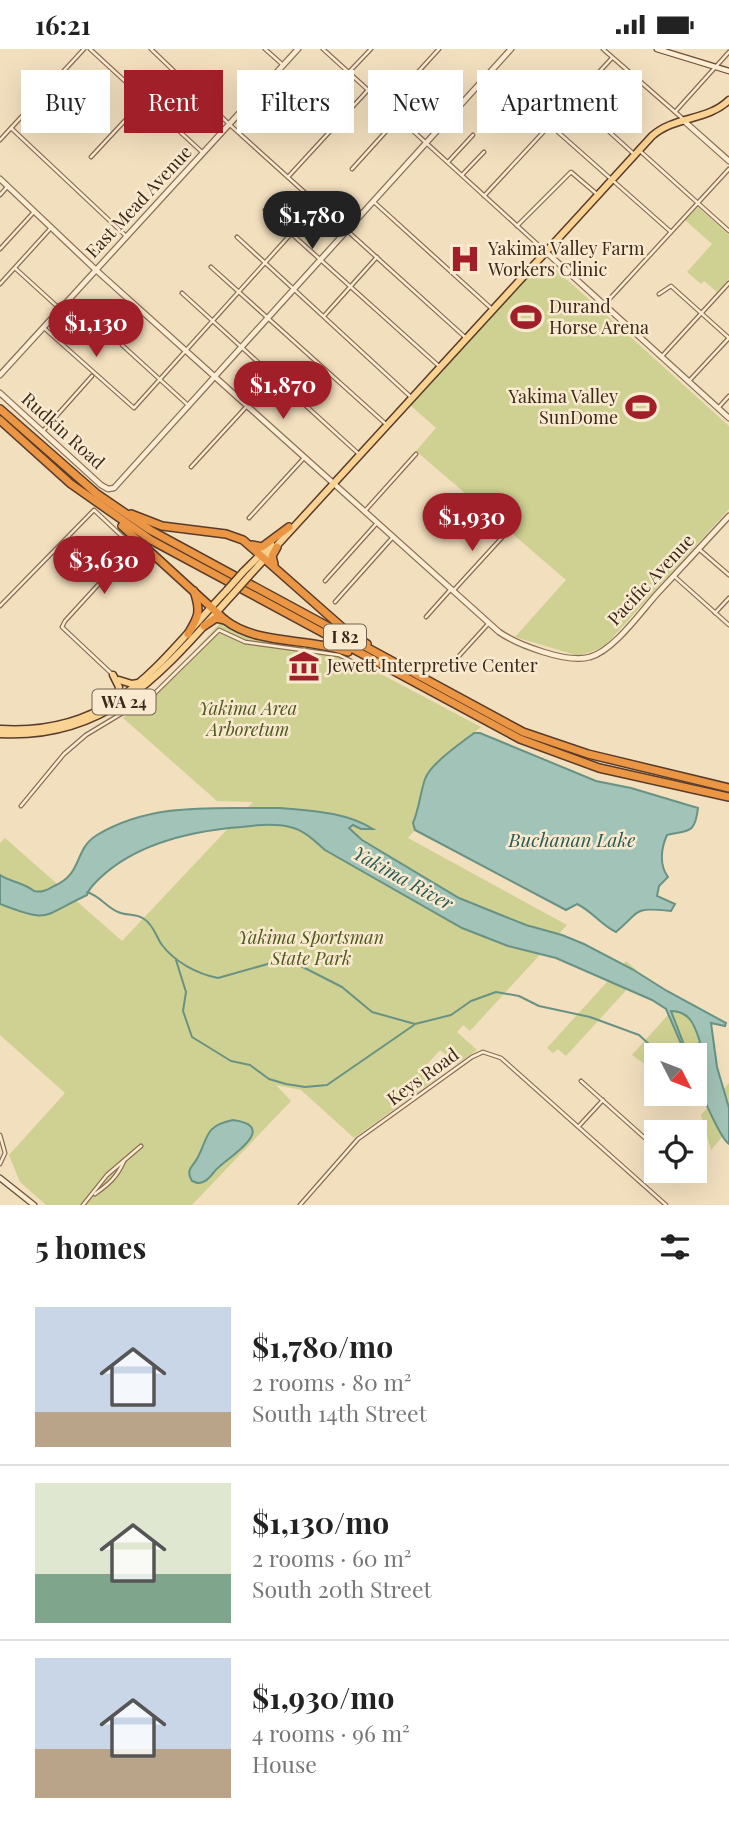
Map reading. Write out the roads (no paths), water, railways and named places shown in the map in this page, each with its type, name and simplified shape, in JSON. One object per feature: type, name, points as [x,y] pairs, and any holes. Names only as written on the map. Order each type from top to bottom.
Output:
[{"type":"highway","name":"I 82","points":[[0,409],[97,494],[157,535],[436,687],[523,732],[588,754],[729,788]]},
{"type":"highway","name":"I 82","points":[[0,420],[96,507],[151,540],[520,740],[599,768],[729,797]]},
{"type":"highway","points":[[54,457],[130,514],[154,523],[226,534],[262,547],[289,527]]},
{"type":"highway","points":[[96,507],[225,620],[246,632],[341,649],[439,697]]},
{"type":"highway","points":[[243,540],[344,629],[436,687]]},
{"type":"highway","points":[[276,547],[272,556],[276,568]]},
{"type":"highway","name":"WA 24","points":[[188,634],[199,610],[194,591]]},
{"type":"highway","points":[[204,626],[216,618],[225,620]]},
{"type":"main road","points":[[263,556],[276,547],[492,309],[662,128],[719,108],[729,100]]},
{"type":"main road","points":[[263,556],[289,527],[318,501]]},
{"type":"main road","name":"WA 24","points":[[0,731],[38,729],[62,724],[94,713],[132,693],[263,556]]},
{"type":"main road","name":"WA 24","points":[[0,731],[36,733],[62,729],[90,720],[161,672],[204,626],[214,609]]},
{"type":"main road","points":[[116,678],[132,684],[143,681]]},
{"type":"main road","points":[[116,678],[119,687],[118,700]]},
{"type":"street","points":[[0,140],[84,49]]},
{"type":"street","points":[[90,49],[124,80]]},
{"type":"street","points":[[151,49],[229,124],[466,338]]},
{"type":"street","points":[[265,49],[283,65]]},
{"type":"street","name":"East Mead Avenue","points":[[0,375],[298,49]]},
{"type":"street","points":[[323,49],[347,70]]},
{"type":"street","points":[[351,70],[371,49]]},
{"type":"street","points":[[420,70],[439,49]]},
{"type":"street","points":[[122,345],[189,406],[511,49]]},
{"type":"street","points":[[603,49],[729,161]]},
{"type":"street","points":[[657,49],[729,71]]},
{"type":"street","points":[[674,112],[729,52]]},
{"type":"street","points":[[601,70],[612,58]]},
{"type":"street","points":[[288,177],[368,90],[354,77]]},
{"type":"street","points":[[91,157],[124,122]]},
{"type":"street","points":[[11,128],[126,236]]},
{"type":"street","points":[[182,133],[203,153]]},
{"type":"street","points":[[352,169],[384,133]]},
{"type":"street","points":[[416,133],[729,418]]},
{"type":"street","points":[[484,196],[543,133]]},
{"type":"street","points":[[559,133],[671,232]]},
{"type":"street","points":[[613,133],[729,231]]},
{"type":"street","points":[[448,162],[473,135]]},
{"type":"street","points":[[462,175],[484,152]]},
{"type":"street","points":[[604,305],[729,169]]},
{"type":"street","points":[[517,226],[571,172],[598,195]]},
{"type":"street","points":[[0,179],[96,270],[489,623],[448,668]]},
{"type":"street","points":[[0,195],[8,186]]},
{"type":"street","points":[[374,202],[492,309]]},
{"type":"street","points":[[43,327],[134,408],[318,204]]},
{"type":"street","points":[[0,249],[35,210]]},
{"type":"street","points":[[265,210],[440,367]]},
{"type":"street","points":[[0,284],[52,226]]},
{"type":"street","points":[[237,237],[412,398]]},
{"type":"street","points":[[324,316],[377,257]]},
{"type":"street","points":[[211,267],[387,425]]},
{"type":"street","points":[[15,268],[60,309]]},
{"type":"street","points":[[661,357],[729,284]]},
{"type":"street","points":[[659,294],[671,286],[729,338],[689,381]]},
{"type":"street","points":[[182,293],[360,455]]},
{"type":"street","points":[[43,431],[92,376]]},
{"type":"street","name":"Rudkin Road","points":[[0,393],[108,489],[116,486],[189,406]]},
{"type":"street","points":[[718,408],[729,396]]},
{"type":"street","points":[[191,467],[247,406]]},
{"type":"street","points":[[364,512],[416,454]]},
{"type":"street","points":[[249,518],[304,458]]},
{"type":"street","points":[[0,606],[96,507],[126,540],[130,550],[62,627],[142,703]]},
{"type":"street","name":"Pacific Avenue","points":[[489,623],[515,641],[568,658],[589,658],[609,646],[729,516]]},
{"type":"street","points":[[724,521],[729,526]]},
{"type":"street","points":[[325,582],[377,523]]},
{"type":"street","points":[[426,617],[508,531]]},
{"type":"street","points":[[335,602],[393,537]]},
{"type":"street","points":[[699,549],[729,575]]},
{"type":"street","points":[[674,576],[729,625]]},
{"type":"street","points":[[715,613],[729,598]]},
{"type":"street","points":[[20,806],[56,762],[86,735],[142,703],[166,684],[219,630],[245,642],[339,655],[371,671]]},
{"type":"street","name":"Keys Road","points":[[300,1205],[358,1139],[472,1057],[483,1052],[501,1058],[666,1205]]},
{"type":"street","points":[[581,1081],[644,1137]]},
{"type":"street","points":[[579,1126],[603,1100]]},
{"type":"street","points":[[0,1135],[5,1153],[0,1164]]},
{"type":"street","points":[[83,1205],[107,1175],[142,1146]]},
{"type":"street","points":[[90,1197],[108,1186],[117,1176],[124,1161]]},
{"type":"street","points":[[0,1178],[34,1205]]},
{"type":"water","name":"Buchanan Lake","points":[[474,733],[480,733],[596,781],[631,788],[698,808],[693,827],[667,835],[663,845],[662,862],[668,877],[659,886],[657,896],[675,904],[671,911],[643,910],[616,932],[577,904],[566,910],[415,830],[413,823],[428,773],[446,754]]},
{"type":"water","name":"Yakima River","points":[[210,808],[317,811],[363,823],[373,829],[361,829],[353,825],[349,828],[362,840],[459,898],[526,925],[584,944],[726,1023],[725,1026],[711,1023],[717,1067],[729,1108],[729,1144],[707,1105],[707,1043],[699,1043],[691,1021],[683,1014],[671,1011],[683,1043],[681,1043],[666,1009],[652,1000],[556,958],[508,946],[462,928],[325,850],[295,828],[278,825],[253,826],[203,832],[166,841],[131,856],[100,878],[87,895],[46,915],[29,914],[0,904],[0,875],[34,891],[47,890],[70,875],[84,847],[97,835],[141,817]]},
{"type":"water","points":[[233,1120],[246,1123],[252,1128],[249,1141],[206,1181],[192,1181],[190,1171],[209,1133],[217,1125]]},
{"type":"waterway","points":[[87,892],[118,912],[144,919],[173,957],[210,976],[218,978],[282,960],[293,962],[342,987],[372,1012],[415,1024],[451,1015],[471,1001],[496,992],[519,996],[539,1006],[590,1017],[639,1035],[648,1043]]},
{"type":"waterway","points":[[176,960],[186,992],[183,1011],[192,1037],[231,1061],[250,1065],[269,1079],[286,1084],[305,1087],[327,1085],[414,1025]]},
{"type":"place","name":"Yakima Valley Farm Workers Clinic","points":[[465,259]]},
{"type":"place","name":"Durand Horse Arena","points":[[526,317]]},
{"type":"place","name":"Yakima Valley SunDome","points":[[641,407]]},
{"type":"place","name":"Jewett Interpretive Center","points":[[304,666]]},
{"type":"park label","name":"Yakima Area Arboretum","points":[[248,720]]},
{"type":"park label","name":"Yakima Sportsman State Park","points":[[311,948]]}]
